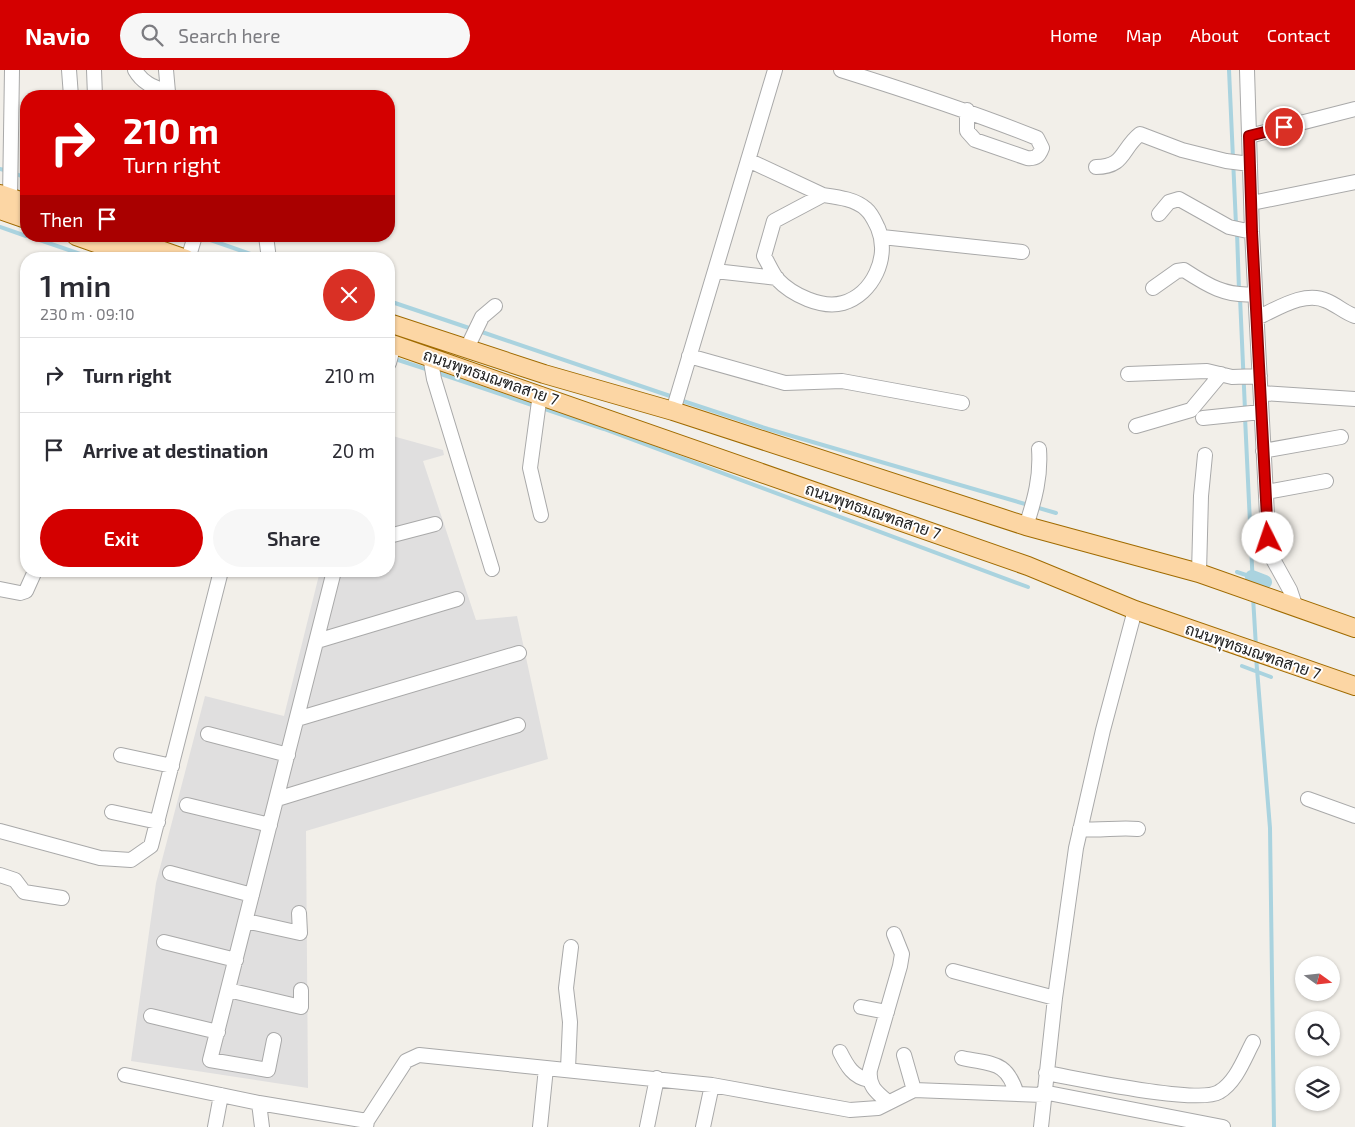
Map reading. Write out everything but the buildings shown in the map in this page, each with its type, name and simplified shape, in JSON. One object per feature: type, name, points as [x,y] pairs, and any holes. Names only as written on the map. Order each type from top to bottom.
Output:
[{"type":"main road","points":[[9,198],[20,212]]},
{"type":"main road","points":[[93,242],[122,252]]},
{"type":"main road","points":[[150,242],[190,250]]},
{"type":"main road","name":"ถนนพุทธมณฑลสาย 7","points":[[395,324],[470,342],[544,374],[674,409],[1026,526],[1199,573],[1355,628]]},
{"type":"main road","name":"ถนนพุทธมณฑลสาย 7","points":[[395,347],[432,366],[540,396],[1028,566],[1135,610],[1355,686]]},
{"type":"street","points":[[9,198],[12,70]]},
{"type":"street","points":[[69,70],[71,90]]},
{"type":"street","points":[[94,70],[95,90]]},
{"type":"street","points":[[136,70],[139,78],[149,86],[159,90]]},
{"type":"street","points":[[166,70],[168,90]]},
{"type":"street","points":[[674,409],[776,70]]},
{"type":"street","points":[[841,70],[967,110],[1037,138],[1042,148],[1040,155],[1034,159],[1027,158],[975,140],[967,131],[967,110]]},
{"type":"street","points":[[1247,70],[1249,136],[1246,164],[1252,203],[1240,230],[1257,318],[1255,376],[1260,393],[1248,413]]},
{"type":"street","points":[[1249,136],[1355,109]]},
{"type":"street","points":[[1096,167],[1109,167],[1116,164],[1140,134],[1182,150],[1246,164]]},
{"type":"street","points":[[748,160],[823,195],[849,199],[866,208],[874,219],[882,237],[883,253],[878,271],[871,283],[856,298],[842,303],[823,303],[807,298],[788,288],[777,278],[764,256],[774,221],[823,195]]},
{"type":"street","points":[[1252,203],[1355,182]]},
{"type":"street","points":[[1159,214],[1169,202],[1178,199],[1240,230]]},
{"type":"street","points":[[882,237],[1022,252]]},
{"type":"street","points":[[1153,288],[1177,271],[1184,270],[1217,290],[1230,294],[1251,294]]},
{"type":"street","points":[[715,271],[777,278]]},
{"type":"street","points":[[1257,318],[1303,298],[1314,297],[1326,300],[1355,316]]},
{"type":"street","points":[[470,342],[482,317],[495,306]]},
{"type":"street","points":[[689,356],[785,383],[842,381],[962,403]]},
{"type":"street","points":[[432,366],[492,569]]},
{"type":"street","points":[[1128,374],[1207,370],[1226,375],[1255,376]]},
{"type":"street","points":[[1136,426],[1191,410],[1226,375]]},
{"type":"street","points":[[1260,393],[1355,399]]},
{"type":"street","points":[[540,396],[530,468],[541,515]]},
{"type":"street","points":[[1203,418],[1248,413]]},
{"type":"street","points":[[1248,413],[1263,451],[1269,552],[1290,590],[1296,608]]},
{"type":"street","points":[[1263,451],[1342,437]]},
{"type":"street","points":[[1026,526],[1035,497],[1040,468],[1039,448]]},
{"type":"street","points":[[1199,573],[1201,496],[1205,455]]},
{"type":"street","points":[[1266,492],[1326,481]]},
{"type":"street","points":[[395,534],[434,524]]},
{"type":"street","points":[[0,589],[20,593],[26,591],[32,577]]},
{"type":"street","points":[[0,831],[100,858],[131,860],[151,846],[219,577]]},
{"type":"street","points":[[274,1040],[268,1070],[210,1060],[333,577]]},
{"type":"street","points":[[317,642],[457,598]]},
{"type":"street","points":[[1041,1127],[1043,1094],[1055,998],[1080,829],[1103,730],[1135,610]]},
{"type":"street","points":[[297,719],[519,653]]},
{"type":"street","points":[[276,799],[518,725]]},
{"type":"street","points":[[208,734],[288,756]]},
{"type":"street","points":[[121,755],[172,766]]},
{"type":"street","points":[[1308,799],[1355,816]]},
{"type":"street","points":[[187,805],[270,825]]},
{"type":"street","points":[[112,812],[158,822]]},
{"type":"street","points":[[1080,829],[1103,831],[1124,828],[1138,829]]},
{"type":"street","points":[[170,873],[252,895]]},
{"type":"street","points":[[0,876],[15,880],[24,892],[62,898]]},
{"type":"street","points":[[246,921],[300,933],[299,913]]},
{"type":"street","points":[[888,1102],[874,1090],[869,1080],[902,954],[894,934]]},
{"type":"street","points":[[164,942],[236,960]]},
{"type":"street","points":[[568,1069],[570,1022],[566,988],[571,947]]},
{"type":"street","points":[[953,971],[1055,998]]},
{"type":"street","points":[[228,990],[301,1007],[301,990]]},
{"type":"street","points":[[861,1006],[887,1012]]},
{"type":"street","points":[[151,1016],[218,1032]]},
{"type":"street","points":[[1046,1073],[1177,1094],[1208,1096],[1228,1086],[1253,1042]]},
{"type":"street","points":[[840,1052],[854,1074],[869,1080]]},
{"type":"street","points":[[125,1075],[366,1124],[406,1061],[419,1055],[712,1085],[850,1110],[870,1110],[914,1090],[1043,1094],[1223,1127]]},
{"type":"street","points":[[904,1055],[914,1090]]},
{"type":"street","points":[[962,1058],[1002,1067],[1012,1077],[1017,1094]]},
{"type":"street","points":[[540,1127],[546,1068]]},
{"type":"street","points":[[647,1127],[657,1078]]},
{"type":"street","points":[[703,1127],[712,1085]]},
{"type":"street","points":[[215,1127],[221,1095]]},
{"type":"street","points":[[259,1103],[262,1127]]},
{"type":"shaded area","points":[[395,437],[443,450],[444,455],[423,461],[476,620],[517,616],[548,759],[306,831],[308,1088],[131,1061],[156,883],[205,696],[284,716],[319,577],[395,577]]},
{"type":"waterway","points":[[1229,70],[1236,225]]},
{"type":"waterway","points":[[0,169],[8,171]]},
{"type":"waterway","points":[[14,173],[20,176]]},
{"type":"waterway","points":[[0,227],[20,234]]},
{"type":"waterway","points":[[1237,232],[1239,290]]},
{"type":"waterway","points":[[45,242],[75,252]]},
{"type":"waterway","points":[[216,242],[245,252]]},
{"type":"waterway","points":[[1240,297],[1245,410]]},
{"type":"waterway","points":[[395,303],[472,329]]},
{"type":"waterway","points":[[479,331],[673,397]]},
{"type":"waterway","points":[[395,359],[429,370]]},
{"type":"waterway","points":[[438,373],[535,406]]},
{"type":"waterway","points":[[680,400],[768,429],[1056,513]]},
{"type":"waterway","points":[[542,408],[604,429],[1028,587]]},
{"type":"waterway","points":[[1245,417],[1253,587]]},
{"type":"waterway","points":[[1237,572],[1252,577]]},
{"type":"waterway","points":[[1252,577],[1265,582]]},
{"type":"waterway","points":[[1253,597],[1256,647]]},
{"type":"waterway","points":[[1256,657],[1270,828],[1274,1127]]},
{"type":"waterway","points":[[1242,666],[1271,677]]},
{"type":"route","points":[[1268,538],[1252,232],[1249,136],[1284,127]]}]
